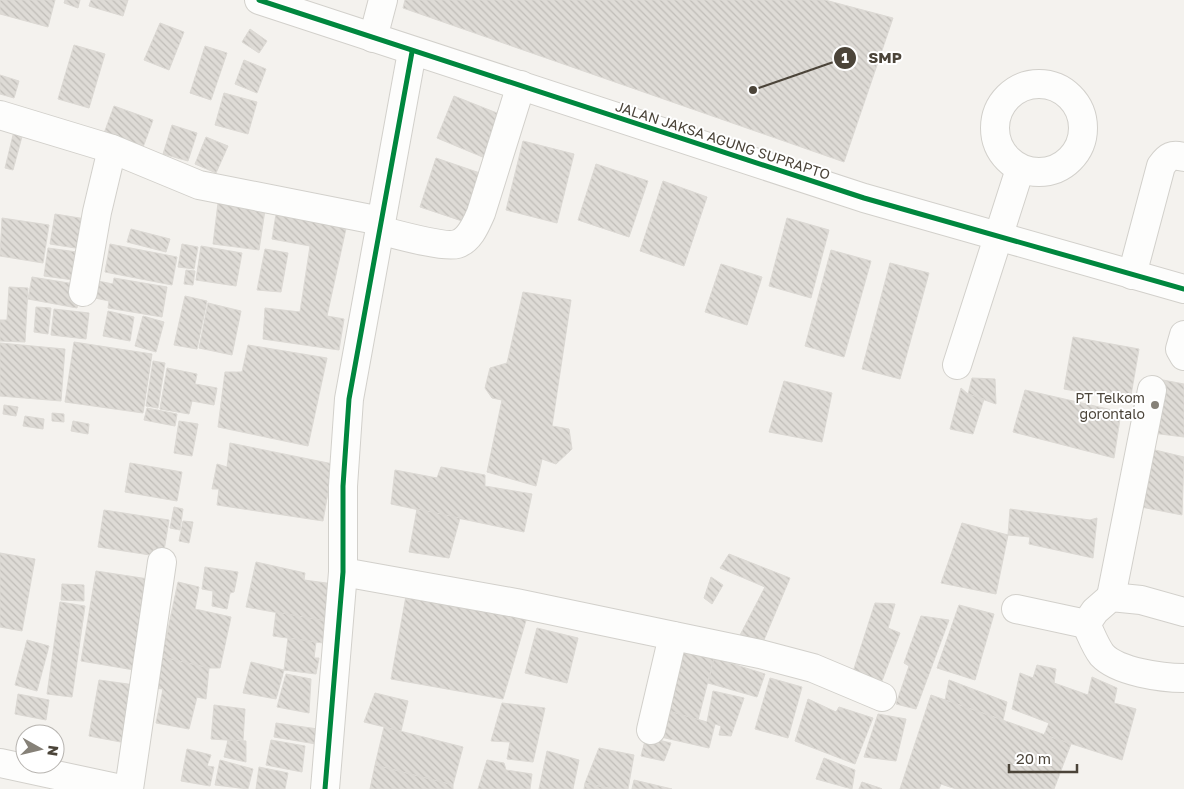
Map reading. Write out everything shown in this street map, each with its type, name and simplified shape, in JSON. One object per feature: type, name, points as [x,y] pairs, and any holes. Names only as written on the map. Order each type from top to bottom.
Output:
[{"type":"street","name":"JALAN JAKSA AGUNG SUPRAPTO","points":[[260,0],[412,52],[521,85],[846,193],[997,238],[1184,289]]},
{"type":"street","points":[[373,38],[383,0]]},
{"type":"street","points":[[325,789],[343,572],[343,486],[349,399],[412,52]]},
{"type":"street","points":[[0,115],[112,149],[199,185],[380,226],[443,244],[457,244],[464,240],[474,228],[521,85]]},
{"type":"street","points":[[83,292],[112,149]]},
{"type":"street","points":[[1132,275],[1162,166],[1167,157],[1174,154],[1184,157]]},
{"type":"street","points":[[957,365],[1020,169]]},
{"type":"street","points":[[1184,335],[1180,349],[1184,356]]},
{"type":"street","points":[[1086,624],[1095,611],[1111,597],[1152,390]]},
{"type":"street","points":[[129,789],[162,562]]},
{"type":"street","points":[[343,572],[516,603],[788,661],[882,697]]},
{"type":"street","points":[[1111,597],[1141,600],[1184,612]]},
{"type":"street","points":[[1016,609],[1086,624]]},
{"type":"street","points":[[1086,624],[1096,646],[1103,656],[1112,663],[1144,673],[1184,678]]},
{"type":"street","points":[[651,730],[673,636]]},
{"type":"street","points":[[0,763],[121,789]]},
{"type":"building","points":[[0,0],[55,0],[48,27],[0,14]]},
{"type":"building","points":[[65,0],[80,0],[78,8],[64,3]]},
{"type":"building","points":[[91,0],[128,0],[123,16],[89,6]]},
{"type":"building","points":[[405,0],[825,0],[893,18],[844,162],[403,8]]},
{"type":"building","points":[[160,23],[184,32],[169,70],[144,60]]},
{"type":"building","points":[[250,29],[267,41],[259,53],[242,42]]},
{"type":"building","points":[[74,45],[105,54],[89,108],[58,99]]},
{"type":"building","points":[[205,46],[227,53],[211,100],[190,93]]},
{"type":"building","points":[[244,60],[266,69],[257,93],[235,84]]},
{"type":"building","points":[[0,75],[19,81],[14,98],[0,94]]},
{"type":"building","points":[[224,93],[257,102],[248,134],[215,125]]},
{"type":"building","points":[[454,96],[502,115],[485,158],[437,138]]},
{"type":"building","points":[[114,106],[153,120],[142,150],[103,136]]},
{"type":"building","points":[[172,125],[197,133],[188,161],[163,154]]},
{"type":"building","points":[[15,127],[24,129],[13,170],[5,168]]},
{"type":"building","points":[[206,137],[228,146],[216,173],[195,164]]},
{"type":"building","points":[[523,141],[574,154],[557,223],[506,210]]},
{"type":"building","points":[[436,158],[480,173],[465,222],[420,207]]},
{"type":"building","points":[[596,164],[648,181],[629,237],[578,220]]},
{"type":"building","points":[[663,181],[707,197],[684,266],[640,251]]},
{"type":"building","points":[[218,203],[265,210],[259,250],[213,244]]},
{"type":"building","points":[[277,208],[347,224],[327,316],[344,319],[339,350],[263,339],[265,308],[300,312],[310,246],[272,239]]},
{"type":"building","points":[[55,214],[92,220],[88,250],[50,244]]},
{"type":"building","points":[[2,218],[49,225],[43,263],[0,256]]},
{"type":"building","points":[[787,218],[829,230],[811,298],[769,286]]},
{"type":"building","points":[[131,229],[170,239],[166,252],[127,242]]},
{"type":"building","points":[[110,244],[177,257],[172,285],[105,272]]},
{"type":"building","points":[[182,244],[198,247],[194,269],[178,267]]},
{"type":"building","points":[[201,246],[242,253],[236,286],[196,280]]},
{"type":"building","points":[[48,248],[77,252],[74,280],[44,276]]},
{"type":"building","points":[[265,249],[288,253],[281,292],[257,290]]},
{"type":"building","points":[[831,250],[871,261],[844,357],[805,346]]},
{"type":"building","points":[[890,263],[929,273],[900,379],[862,369]]},
{"type":"building","points":[[721,264],[762,277],[747,325],[705,312]]},
{"type":"building","points":[[186,270],[195,271],[193,285],[184,284]]},
{"type":"building","points":[[32,277],[81,285],[77,308],[28,299]]},
{"type":"building","points":[[114,278],[167,287],[162,317],[108,308],[109,301],[95,298],[98,281],[113,284]]},
{"type":"building","points":[[9,287],[28,288],[25,342],[0,341],[0,320],[7,320]]},
{"type":"building","points":[[523,292],[571,300],[552,426],[569,429],[572,449],[556,464],[542,459],[536,486],[487,472],[502,400],[492,398],[485,388],[490,368],[507,363]]},
{"type":"building","points":[[185,296],[207,301],[197,349],[174,345]]},
{"type":"building","points":[[208,303],[241,311],[232,355],[199,348]]},
{"type":"building","points":[[36,307],[51,308],[48,334],[34,332]]},
{"type":"building","points":[[54,309],[89,313],[86,339],[51,335]]},
{"type":"building","points":[[108,311],[134,317],[130,341],[103,336]]},
{"type":"building","points":[[143,316],[164,322],[156,352],[135,346]]},
{"type":"building","points":[[1073,337],[1139,349],[1130,401],[1064,389]]},
{"type":"building","points":[[74,342],[152,354],[143,413],[65,402]]},
{"type":"building","points":[[0,343],[65,349],[61,401],[0,396]]},
{"type":"building","points":[[248,345],[327,358],[308,446],[218,427],[225,372],[242,372]]},
{"type":"building","points":[[153,361],[165,363],[158,408],[146,406]]},
{"type":"building","points":[[167,368],[197,374],[195,384],[217,388],[214,405],[192,401],[189,414],[160,409]]},
{"type":"building","points":[[972,378],[995,379],[996,404],[968,394]]},
{"type":"building","points":[[1163,380],[1184,384],[1184,437],[1152,433]]},
{"type":"building","points":[[784,381],[832,393],[822,442],[769,432]]},
{"type":"building","points":[[961,388],[968,394],[984,399],[973,434],[950,429]]},
{"type":"building","points":[[1025,390],[1121,412],[1114,458],[1013,432]]},
{"type":"building","points":[[4,405],[18,407],[16,416],[3,414]]},
{"type":"building","points":[[147,408],[177,414],[175,426],[144,420]]},
{"type":"building","points":[[52,413],[64,414],[64,422],[52,421]]},
{"type":"building","points":[[25,416],[44,419],[43,429],[23,426]]},
{"type":"building","points":[[73,421],[89,424],[88,434],[71,431]]},
{"type":"building","points":[[179,421],[198,424],[192,456],[174,453]]},
{"type":"building","points":[[230,443],[333,464],[323,521],[217,505],[219,489],[212,489],[217,464],[227,467]]},
{"type":"building","points":[[1151,449],[1184,457],[1182,515],[1136,506]]},
{"type":"building","points":[[130,463],[182,472],[177,501],[125,492]]},
{"type":"building","points":[[441,467],[485,475],[485,486],[532,494],[524,532],[391,504],[395,470],[437,478]]},
{"type":"building","points":[[174,507],[183,509],[180,530],[170,528]]},
{"type":"building","points":[[417,509],[460,518],[449,558],[409,552]]},
{"type":"building","points":[[1010,509],[1090,520],[1097,518],[1093,558],[1029,544],[1030,537],[1008,535]]},
{"type":"building","points":[[104,510],[169,520],[163,557],[98,547]]},
{"type":"building","points":[[183,521],[193,522],[189,543],[179,541]]},
{"type":"building","points":[[962,523],[1008,535],[996,594],[941,583]]},
{"type":"building","points":[[0,553],[35,559],[22,631],[0,627]]},
{"type":"building","points":[[729,554],[790,578],[761,647],[739,637],[765,587],[720,568]]},
{"type":"building","points":[[256,562],[305,573],[304,580],[334,584],[329,622],[246,607]]},
{"type":"building","points":[[205,567],[238,572],[234,592],[230,593],[227,609],[212,606],[213,591],[202,589]]},
{"type":"building","points":[[96,571],[155,580],[140,671],[81,661]]},
{"type":"building","points":[[711,577],[723,585],[712,604],[704,598]]},
{"type":"building","points":[[178,582],[199,587],[195,609],[231,617],[220,668],[209,668],[162,657]]},
{"type":"building","points":[[62,584],[84,585],[84,601],[61,600]]},
{"type":"building","points":[[406,596],[527,617],[503,699],[391,679]]},
{"type":"building","points":[[60,602],[85,606],[72,697],[47,694]]},
{"type":"building","points":[[875,603],[895,604],[888,628],[900,633],[879,689],[851,678]]},
{"type":"building","points":[[959,605],[994,614],[975,680],[937,668]]},
{"type":"building","points":[[276,612],[326,621],[323,643],[273,636]]},
{"type":"building","points":[[921,616],[949,620],[916,709],[896,704],[909,666],[904,663]]},
{"type":"building","points":[[537,628],[578,638],[567,683],[525,673]]},
{"type":"building","points":[[288,638],[316,642],[314,658],[319,658],[316,674],[284,670]]},
{"type":"building","points":[[27,640],[49,646],[37,691],[15,685]]},
{"type":"building","points":[[679,651],[714,658],[698,720],[658,708]]},
{"type":"building","points":[[162,657],[209,668],[206,699],[197,697],[189,729],[156,723],[163,689],[154,688]]},
{"type":"building","points":[[714,658],[765,674],[757,697],[708,683]]},
{"type":"building","points":[[251,662],[284,670],[276,699],[243,693]]},
{"type":"building","points":[[1037,665],[1056,669],[1054,683],[1088,695],[1092,677],[1117,688],[1114,703],[1136,709],[1122,760],[1044,735],[1049,723],[1012,709],[1020,673],[1033,678]]},
{"type":"building","points":[[286,674],[311,679],[309,713],[277,707]]},
{"type":"building","points":[[770,678],[802,687],[788,738],[755,729]]},
{"type":"building","points":[[99,680],[135,685],[126,743],[89,736]]},
{"type":"building","points":[[949,680],[1007,702],[1003,720],[945,700]]},
{"type":"building","points":[[713,691],[744,698],[731,736],[719,735],[721,726],[715,724],[709,748],[652,735],[658,708],[707,722]]},
{"type":"building","points":[[375,693],[408,701],[401,731],[364,722]]},
{"type":"building","points":[[18,694],[49,700],[46,720],[15,714]]},
{"type":"building","points":[[931,695],[1071,744],[1054,789],[956,789],[941,784],[939,789],[900,789]]},
{"type":"building","points":[[808,699],[836,712],[839,707],[873,718],[855,764],[795,741]]},
{"type":"building","points":[[502,703],[545,708],[533,762],[507,759],[510,742],[491,741]]},
{"type":"building","points":[[214,705],[245,709],[243,741],[211,739]]},
{"type":"building","points":[[878,714],[906,719],[896,761],[864,757]]},
{"type":"building","points":[[276,723],[318,729],[316,744],[274,737]]},
{"type":"building","points":[[384,727],[463,747],[453,785],[375,765]]},
{"type":"building","points":[[646,737],[671,743],[664,761],[641,756]]},
{"type":"building","points":[[228,740],[246,741],[246,762],[224,757]]},
{"type":"building","points":[[271,740],[305,746],[302,772],[266,765]]},
{"type":"building","points":[[599,748],[634,755],[628,789],[612,789],[585,783]]},
{"type":"building","points":[[187,749],[211,755],[207,766],[214,767],[210,786],[181,781]]},
{"type":"building","points":[[547,751],[579,760],[573,789],[539,789]]},
{"type":"building","points":[[824,758],[855,770],[852,789],[816,779]]},
{"type":"building","points":[[220,760],[253,769],[248,789],[215,785]]},
{"type":"building","points":[[487,760],[504,763],[506,770],[532,774],[530,789],[478,789]]},
{"type":"building","points":[[375,765],[453,785],[453,789],[370,789]]},
{"type":"building","points":[[259,767],[288,773],[285,789],[256,789]]},
{"type":"building","points":[[634,780],[672,789],[632,789]]},
{"type":"building","points":[[862,782],[880,788],[882,789],[859,789]]},
{"type":"building","points":[[585,783],[612,789],[584,789]]},
{"type":"cycle path","points":[[259,0],[864,198],[1184,289]]},
{"type":"cycle path","points":[[325,789],[343,572],[343,486],[349,399],[412,52]]},
{"type":"place","name":"SMP","points":[[753,90]]},
{"type":"place","name":"PT Telkom gorontalo","points":[[1155,405]]}]
